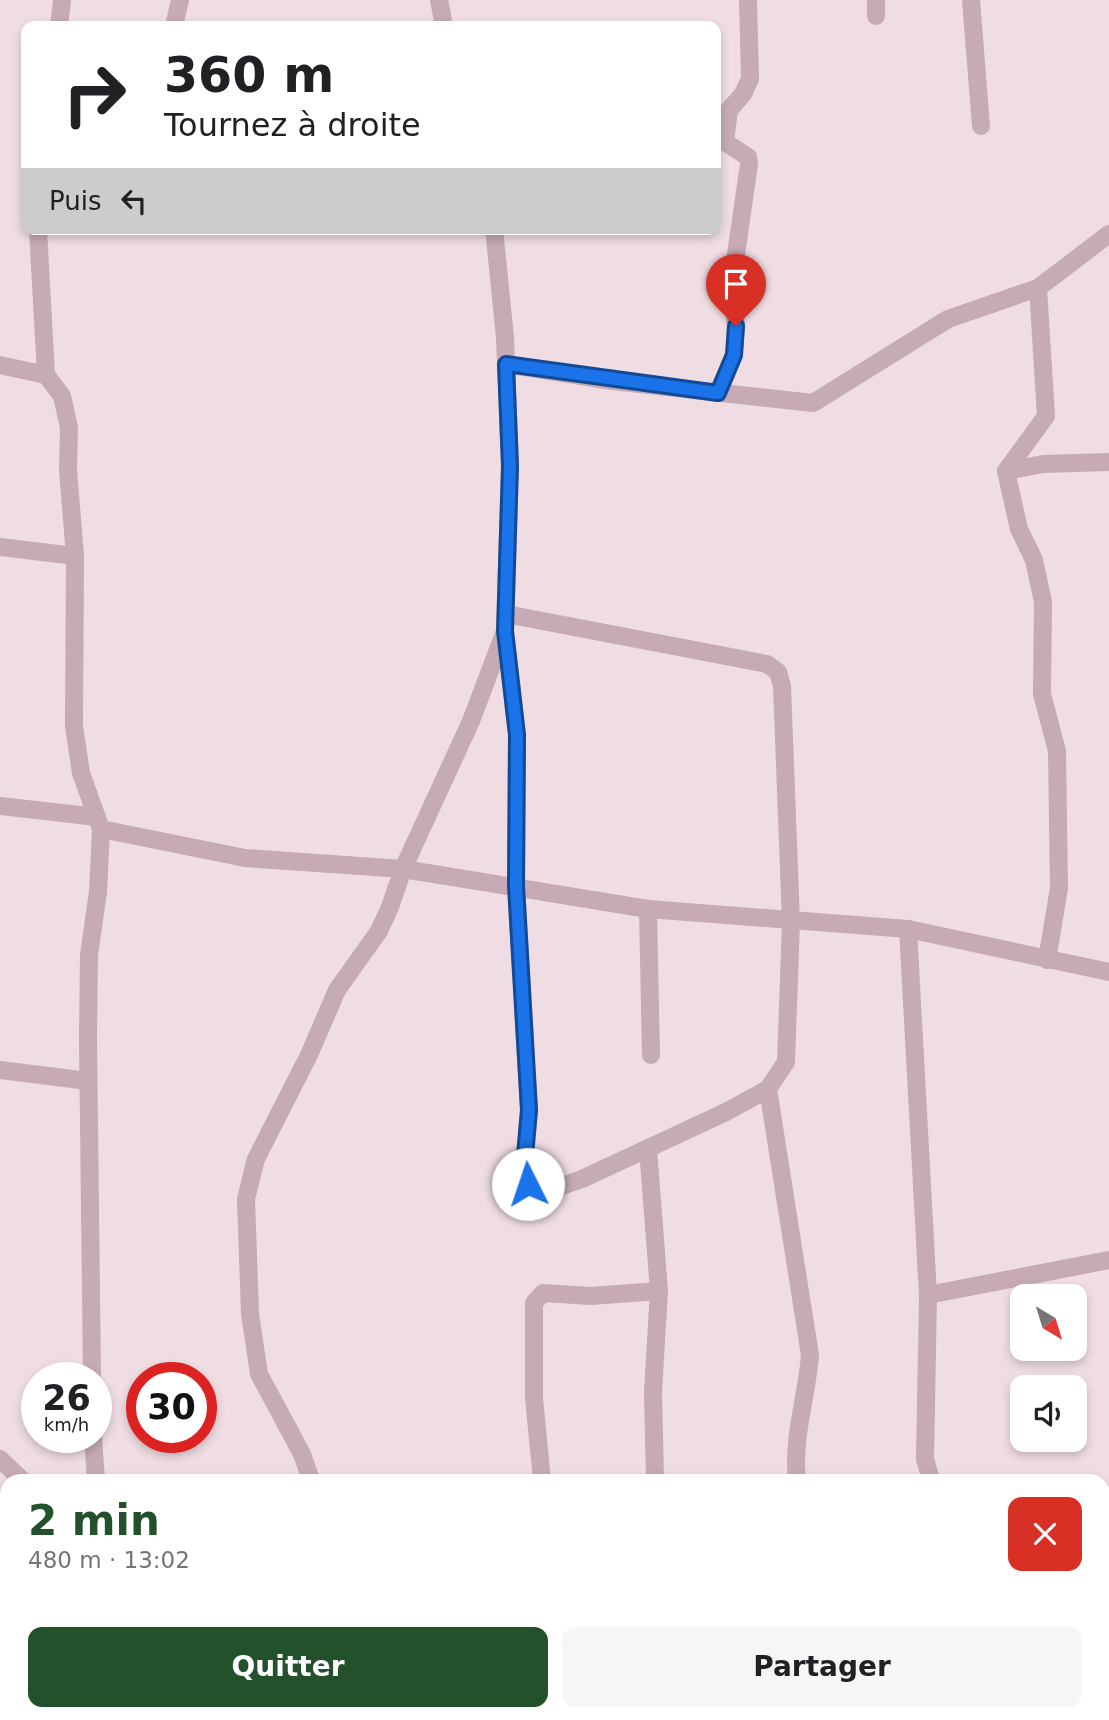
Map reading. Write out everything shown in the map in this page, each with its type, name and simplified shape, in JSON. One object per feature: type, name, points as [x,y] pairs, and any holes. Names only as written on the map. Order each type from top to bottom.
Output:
[{"type":"street","points":[[60,21],[62,0]]},
{"type":"street","points":[[175,21],[180,0]]},
{"type":"street","points":[[439,0],[443,21]]},
{"type":"street","points":[[718,393],[734,355],[736,326],[731,289],[749,164],[748,158],[725,142],[729,110],[743,94],[750,79],[748,0]]},
{"type":"street","points":[[971,0],[981,126]]},
{"type":"street","points":[[506,364],[718,393],[813,402],[948,319],[1038,288],[1109,234]]},
{"type":"street","points":[[38,235],[46,374],[62,396],[69,428],[68,470],[75,556],[74,726],[81,773],[99,823],[98,892],[89,955],[92,1362]]},
{"type":"street","points":[[495,235],[506,364],[510,466],[506,623],[517,735],[516,886],[529,1110],[524,1167],[528,1184],[537,1190],[556,1188],[648,1149],[768,1089],[786,1062],[790,922],[782,686],[778,672],[767,664],[506,623]]},
{"type":"street","points":[[1038,288],[1046,416],[1006,471],[1016,518],[1034,560],[1043,602],[1042,694],[1057,751],[1059,888],[1047,960]]},
{"type":"street","points":[[0,365],[46,374]]},
{"type":"street","points":[[1006,471],[1044,464],[1109,463]]},
{"type":"street","points":[[0,547],[75,556]]},
{"type":"street","points":[[309,1474],[302,1454],[259,1374],[250,1314],[246,1199],[256,1159],[276,1115],[309,1055],[337,990],[379,930],[403,869],[471,721],[506,623]]},
{"type":"street","points":[[0,806],[99,823],[245,858],[403,869],[648,909],[908,929],[1109,972]]},
{"type":"street","points":[[648,909],[651,1055]]},
{"type":"street","points":[[908,929],[928,1295],[925,1336],[929,1376],[925,1460],[929,1474]]},
{"type":"street","points":[[0,1070],[88,1081]]},
{"type":"street","points":[[768,1089],[810,1355],[807,1393],[799,1425],[797,1474]]},
{"type":"street","points":[[648,1149],[659,1291],[653,1392],[655,1474]]},
{"type":"street","points":[[928,1295],[1109,1259]]},
{"type":"street","points":[[541,1474],[534,1398],[534,1303],[544,1293],[591,1296],[659,1291]]},
{"type":"street","points":[[94,1453],[96,1474]]},
{"type":"street","points":[[0,1460],[15,1474]]},
{"type":"route","points":[[528,1184],[524,1167],[529,1110],[516,886],[517,735],[505,631],[510,466],[506,364],[612,381],[718,393],[734,355],[736,326]]}]
